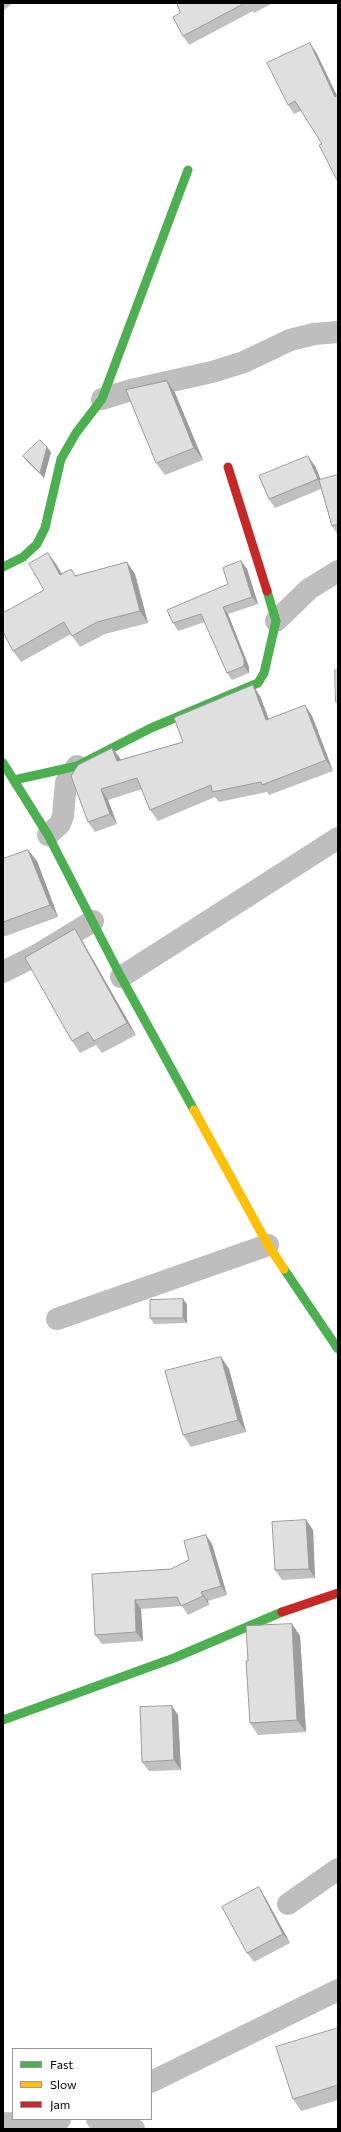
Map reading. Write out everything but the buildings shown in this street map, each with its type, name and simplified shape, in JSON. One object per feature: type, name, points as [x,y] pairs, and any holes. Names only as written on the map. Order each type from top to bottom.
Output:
[{"type":"street","points":[[3,567],[23,557],[37,544],[45,528],[61,459],[76,433],[102,400],[188,170]]},
{"type":"street","points":[[102,400],[131,390],[212,372],[244,362],[290,340],[314,334],[338,332]]},
{"type":"street","points":[[14,780],[77,766],[151,728],[258,683],[264,673],[276,621],[228,467]]},
{"type":"street","points":[[276,621],[309,589],[338,571]]},
{"type":"street","points":[[3,763],[48,835],[121,977],[268,1245],[338,1349]]},
{"type":"street","points":[[48,835],[60,824],[63,816],[66,782],[77,766]]},
{"type":"street","points":[[121,977],[338,838]]},
{"type":"street","points":[[3,972],[38,954],[92,921]]},
{"type":"street","points":[[56,1319],[268,1245]]},
{"type":"street","points":[[3,1720],[174,1658],[289,1609],[338,1593]]},
{"type":"street","points":[[288,1904],[338,1869]]},
{"type":"street","points":[[152,2082],[338,1990]]},
{"type":"street","points":[[3,2123],[27,2126],[55,2120]]},
{"type":"street","points":[[101,2120],[134,2129]]},
{"type":"traffic: fast","points":[[3,567],[23,557],[37,544],[45,528],[61,459],[76,433],[102,399],[188,170]]},
{"type":"traffic: fast","points":[[14,780],[77,766],[151,728],[258,683],[264,673],[276,621],[267,591]]},
{"type":"traffic: fast","points":[[3,763],[48,835],[121,977],[194,1110]]},
{"type":"traffic: fast","points":[[284,1269],[338,1349]]},
{"type":"traffic: fast","points":[[3,1720],[174,1658],[282,1612]]},
{"type":"traffic: slow","points":[[194,1110],[268,1245],[284,1269]]},
{"type":"traffic: jam","points":[[228,467],[267,591]]},
{"type":"traffic: jam","points":[[282,1612],[338,1593]]}]
